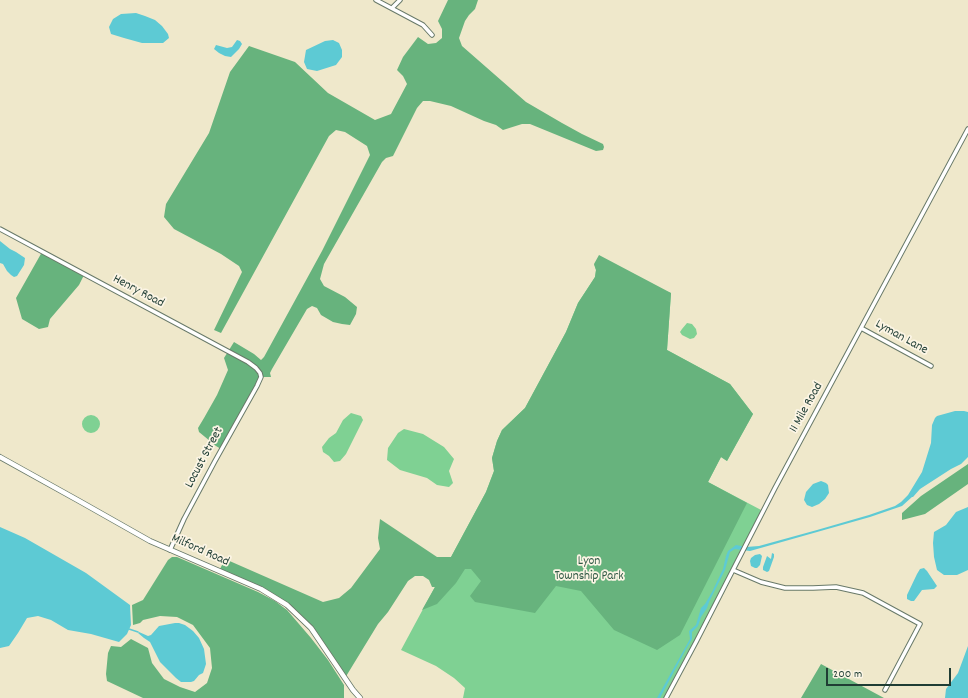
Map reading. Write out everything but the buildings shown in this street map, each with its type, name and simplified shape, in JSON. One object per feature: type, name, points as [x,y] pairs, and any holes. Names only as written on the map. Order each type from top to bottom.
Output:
[{"type":"street","points":[[376,0],[423,25],[432,35]]},
{"type":"street","points":[[392,8],[400,0]]},
{"type":"street","name":"11 Mile Road","points":[[666,698],[775,488],[968,129]]},
{"type":"street","name":"Henry Road","points":[[0,229],[248,362],[258,370],[261,377]]},
{"type":"street","name":"Lyman Lane","points":[[861,328],[931,366]]},
{"type":"street","name":"Locust Street","points":[[170,550],[184,519],[261,377]]},
{"type":"street","name":"Milford Road","points":[[0,457],[150,541],[261,589],[287,605],[311,628],[360,698]]},
{"type":"street","points":[[732,570],[761,582],[785,588],[836,587],[863,593],[920,624],[885,690]]},
{"type":"green space","points":[[448,0],[478,0],[475,9],[465,21],[459,38],[462,46],[526,102],[582,134],[603,144],[603,150],[596,151],[530,124],[522,124],[503,130],[496,125],[451,106],[430,101],[423,101],[417,108],[393,156],[386,158],[382,162],[324,264],[320,279],[324,286],[345,297],[357,307],[356,314],[350,325],[333,322],[321,315],[317,308],[312,306],[307,309],[272,369],[270,373],[271,377],[261,377],[221,449],[199,432],[198,428],[217,395],[228,370],[224,358],[234,342],[261,360],[264,357],[322,251],[370,155],[367,146],[345,132],[336,130],[329,136],[221,333],[214,330],[242,272],[239,266],[221,254],[174,229],[164,217],[166,204],[209,133],[230,72],[249,46],[295,62],[328,93],[375,120],[391,114],[407,84],[403,76],[397,70],[403,57],[418,37],[428,44],[436,43],[442,38],[442,29],[438,21]]},
{"type":"green space","points":[[42,252],[84,275],[79,285],[50,319],[48,327],[39,329],[22,319],[16,298]]},
{"type":"green space","name":"Lyon Township Park","points":[[599,255],[671,293],[667,350],[730,384],[753,414],[727,461],[721,457],[708,482],[747,503],[680,635],[657,650],[614,630],[581,591],[556,586],[535,613],[475,602],[470,596],[481,581],[471,569],[465,569],[456,583],[437,604],[422,610],[435,587],[432,587],[429,580],[423,576],[415,576],[408,581],[388,612],[378,624],[345,678],[311,628],[287,605],[261,589],[219,571],[225,559],[323,602],[339,598],[351,588],[380,549],[378,538],[380,519],[437,557],[451,557],[486,492],[494,471],[492,458],[502,430],[525,408],[566,332],[578,303],[595,277],[596,270],[594,264]]},
{"type":"green space","name":"Lyon Township Park","points":[[594,264],[671,293],[667,350],[730,384],[753,414],[727,461],[721,457],[708,482],[763,511],[666,698],[463,698],[465,688],[454,678],[436,666],[401,650],[486,492],[494,471],[492,458],[502,430],[525,408],[566,332],[578,303],[595,277],[596,270]]},
{"type":"green space","points":[[687,323],[692,324],[696,329],[697,334],[694,338],[690,339],[682,335],[680,332]]},
{"type":"green space","points":[[351,413],[361,416],[363,420],[346,454],[340,461],[334,462],[323,452],[322,447],[329,438],[336,433],[343,420]]},
{"type":"green space","points":[[91,415],[97,418],[100,424],[97,430],[91,433],[85,430],[82,424],[85,418]]},
{"type":"green space","points":[[404,429],[423,434],[444,447],[454,459],[449,471],[453,483],[449,487],[437,485],[427,478],[400,470],[387,460],[388,448],[398,433]]},
{"type":"green space","points":[[968,464],[968,484],[925,514],[902,520],[902,513],[921,496]]},
{"type":"green space","points":[[172,557],[177,557],[258,592],[275,601],[287,610],[328,660],[344,685],[344,698],[143,698],[107,681],[106,674],[108,653],[111,646],[121,647],[131,639],[148,648],[152,663],[164,679],[195,692],[207,683],[212,668],[210,648],[193,625],[177,617],[160,616],[143,620],[140,623],[133,625],[132,605],[143,600],[168,560]]},
{"type":"green space","points":[[821,664],[884,698],[801,698]]},
{"type":"water","points":[[136,13],[155,20],[162,26],[169,38],[163,43],[142,43],[111,34],[109,27],[113,19],[121,14]]},
{"type":"water","points":[[237,40],[242,44],[231,57],[225,56],[214,49],[216,45],[227,48],[232,47]]},
{"type":"water","points":[[333,40],[339,43],[342,50],[342,57],[336,65],[317,71],[307,69],[304,62],[306,50],[325,41]]},
{"type":"water","points":[[0,241],[25,258],[24,265],[17,276],[14,277],[11,275],[3,264],[0,263]]},
{"type":"water","points":[[955,411],[968,412],[968,457],[961,464],[920,489],[902,506],[870,517],[750,551],[735,549],[730,552],[725,570],[707,608],[701,617],[698,626],[692,632],[692,639],[660,698],[657,698],[690,639],[689,631],[696,625],[701,608],[712,592],[723,569],[728,551],[736,545],[746,547],[759,546],[869,515],[895,506],[908,495],[922,472],[931,443],[932,425],[935,418],[937,416]]},
{"type":"water","points":[[821,481],[828,485],[829,493],[819,504],[812,507],[807,505],[804,500],[806,492],[813,484]]},
{"type":"water","points":[[968,507],[968,570],[957,575],[944,575],[937,570],[934,557],[934,532],[946,525],[956,512]]},
{"type":"water","points":[[0,527],[25,538],[86,573],[130,605],[131,625],[127,634],[119,642],[91,634],[68,630],[51,620],[38,616],[27,618],[9,646],[0,648]]},
{"type":"water","points":[[772,553],[774,554],[774,557],[769,571],[767,572],[763,570],[763,567],[767,556],[771,559]]},
{"type":"water","points":[[760,554],[762,556],[760,565],[757,568],[751,566],[751,558]]},
{"type":"water","points":[[924,568],[937,586],[934,589],[922,590],[914,601],[911,601],[907,599],[907,595],[920,569]]},
{"type":"water","points":[[175,623],[185,625],[193,631],[199,638],[204,649],[206,664],[203,673],[191,682],[181,682],[176,678],[160,662],[150,642],[138,633],[139,632],[148,636],[151,635],[159,626]]},
{"type":"water","points":[[968,646],[968,698],[945,698],[946,689],[958,673]]},
{"type":"waterway","points":[[129,629],[138,632]]}]
